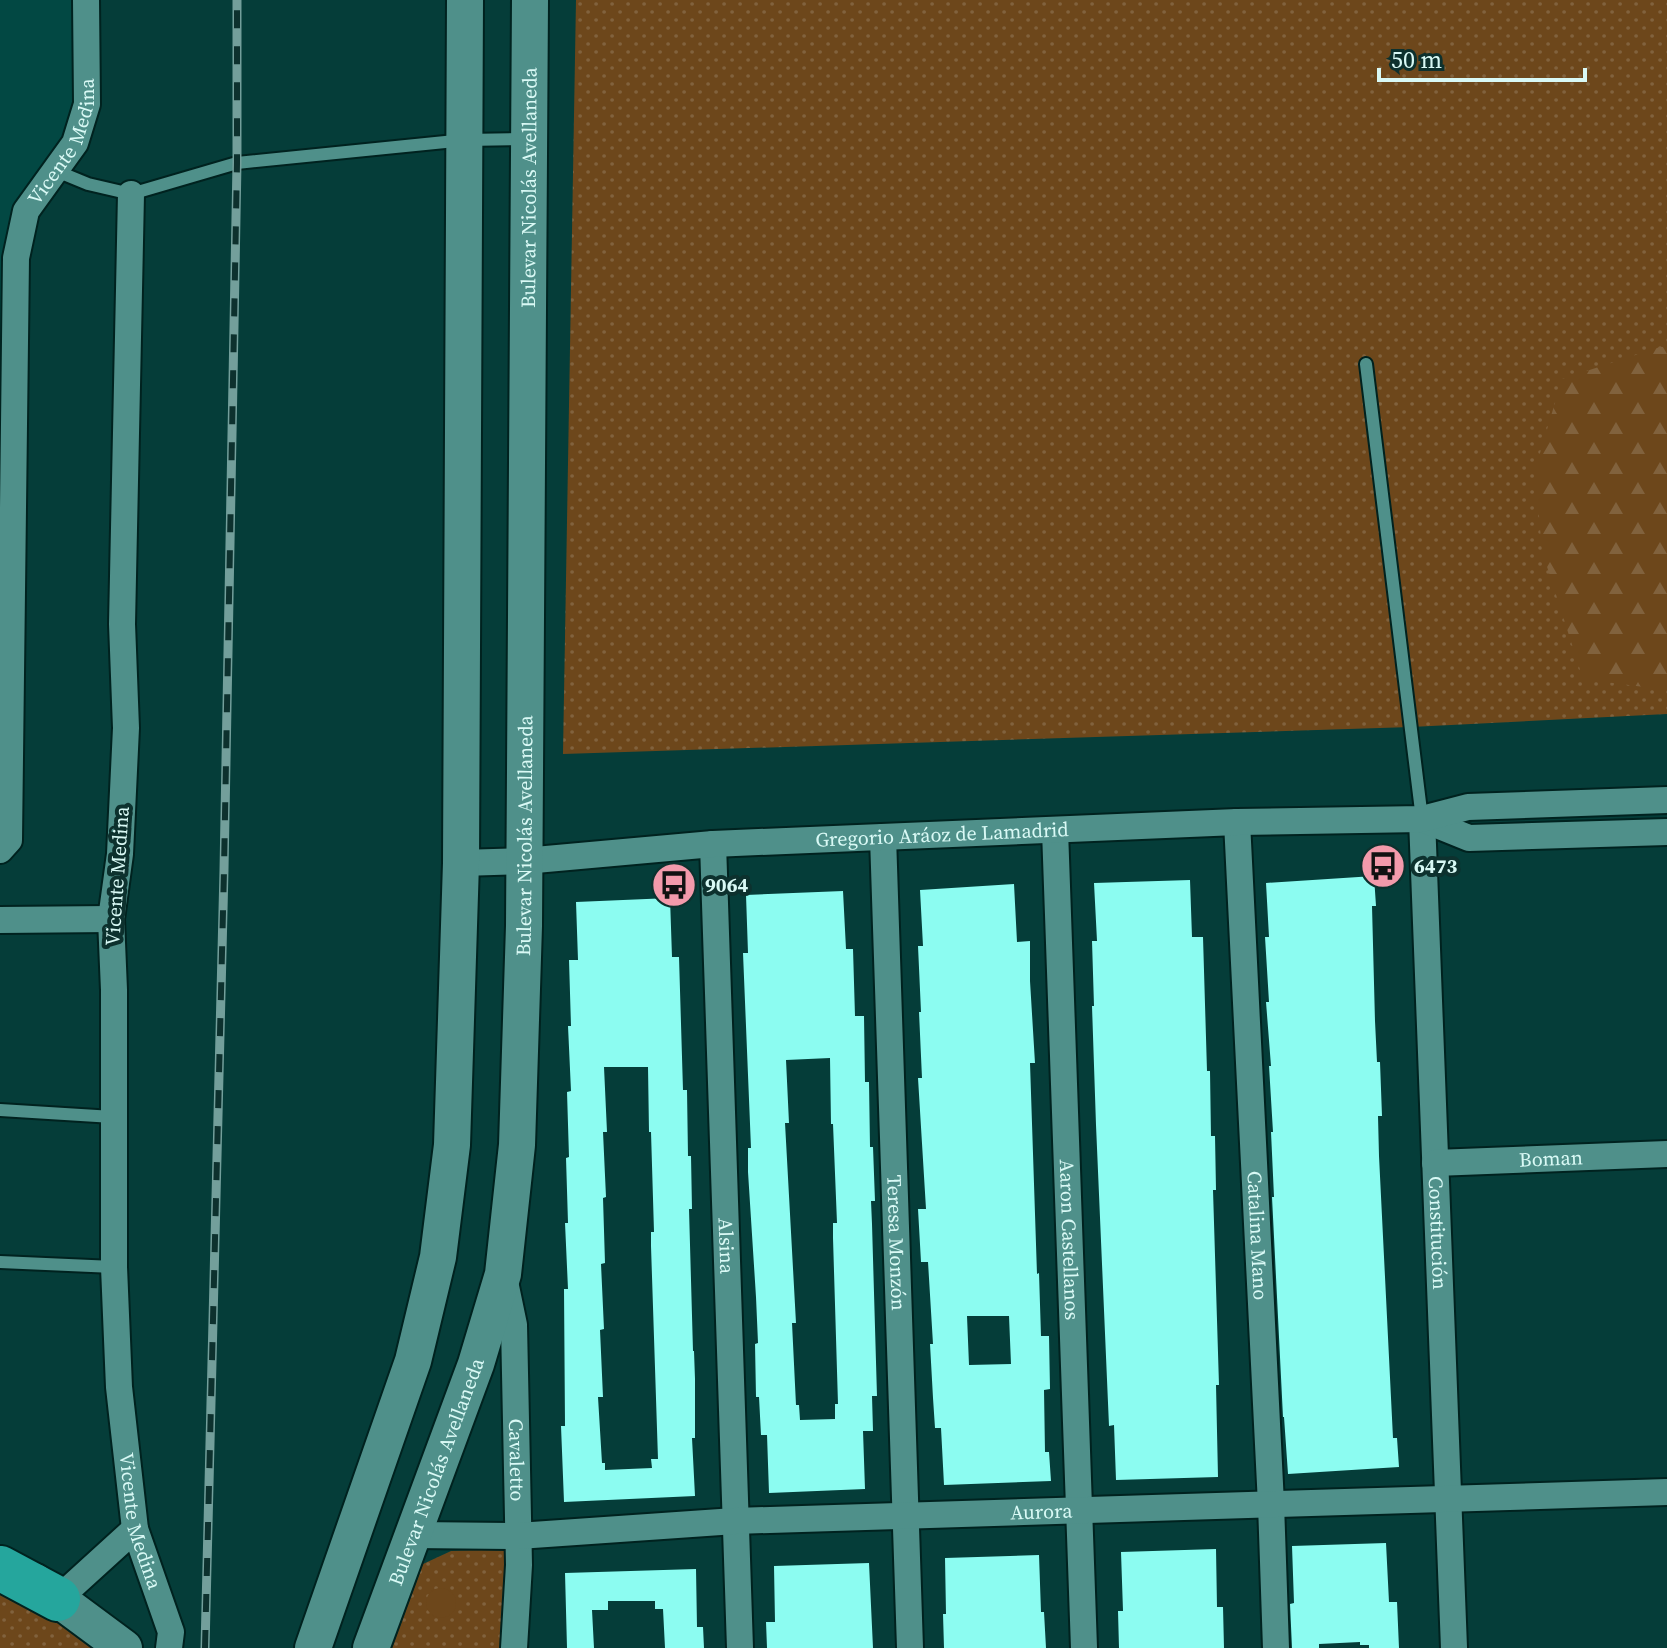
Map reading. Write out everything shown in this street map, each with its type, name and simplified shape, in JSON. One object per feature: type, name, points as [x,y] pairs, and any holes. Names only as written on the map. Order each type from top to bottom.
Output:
[{"type":"highway","points":[[0,1568],[58,1599]]},
{"type":"main road","points":[[313,1648],[413,1361],[438,1257],[452,1145],[461,863],[465,0]]},
{"type":"main road","name":"Bulevar Nicolás Avellaneda","points":[[371,1648],[476,1364],[503,1274],[517,1145],[524,926],[530,0]]},
{"type":"main road","points":[[0,1557],[124,1648]]},
{"type":"street","name":"Vicente Medina","points":[[0,850],[9,840],[16,258],[26,211],[75,143],[87,104],[86,0]]},
{"type":"street","name":"Vicente Medina","points":[[131,194],[122,624],[126,728],[120,854],[111,919],[114,1267],[119,1387],[135,1529],[171,1632],[169,1648]]},
{"type":"street","name":"Gregorio Aráoz de Lamadrid","points":[[461,863],[524,861],[713,844],[1237,822],[1422,819],[1468,807],[1667,800]]},
{"type":"street","name":"Gregorio Aráoz de Lamadrid","points":[[1422,819],[1469,838],[1667,832]]},
{"type":"street","name":"Constitución","points":[[1422,819],[1454,1648]]},
{"type":"street","name":"Catalina Mano","points":[[1237,822],[1276,1648]]},
{"type":"street","name":"Aaron Castellanos","points":[[1055,830],[1084,1648]]},
{"type":"street","name":"Teresa Monzón","points":[[883,837],[910,1648]]},
{"type":"street","name":"Alsina","points":[[713,844],[740,1648]]},
{"type":"street","points":[[0,920],[111,919]]},
{"type":"street","name":"Boman","points":[[1435,1163],[1667,1154]]},
{"type":"street","name":"Cavaletto","points":[[503,1274],[514,1325],[519,1565],[514,1648]]},
{"type":"street","name":"Aurora","points":[[414,1535],[518,1536],[735,1521],[1667,1492]]},
{"type":"street","points":[[58,1599],[135,1529]]},
{"type":"lane","points":[[54,170],[88,184],[131,194],[237,163],[465,140],[529,139]]},
{"type":"lane","points":[[1366,364],[1422,819]]},
{"type":"lane","points":[[0,1110],[113,1117]]},
{"type":"lane","points":[[0,1262],[114,1267]]},
{"type":"shaded area","points":[[0,0],[86,0],[87,104],[26,211],[0,850]]},
{"type":"green space","points":[[576,0],[1667,0],[1667,714],[1411,727],[563,754]]},
{"type":"green space","points":[[1667,347],[1667,690],[1583,679],[1542,551],[1535,470],[1562,379]]},
{"type":"green space","points":[[508,1549],[502,1648],[392,1648],[423,1564],[451,1551]]},
{"type":"green space","points":[[0,1557],[124,1648],[0,1648]]},
{"type":"green space","points":[[441,1588],[452,1592],[456,1603],[452,1614],[441,1618],[430,1614],[426,1603],[430,1592]]},
{"type":"building","points":[[1374,876],[1375,1021],[1382,1116],[1378,1116],[1379,1156],[1393,1438],[1397,1438],[1399,1467],[1288,1474],[1272,1197],[1266,883]]},
{"type":"building","points":[[1190,880],[1192,937],[1203,937],[1207,1071],[1210,1071],[1211,1136],[1215,1136],[1216,1190],[1213,1190],[1219,1385],[1216,1385],[1218,1477],[1116,1480],[1114,1425],[1109,1426],[1096,1125],[1092,1006],[1092,941],[1097,941],[1094,883]]},
{"type":"building","points":[[1014,884],[1017,942],[1030,941],[1035,1063],[1030,1063],[1037,1274],[1041,1336],[1049,1336],[1050,1389],[1044,1390],[1045,1452],[1049,1452],[1051,1481],[944,1485],[941,1428],[935,1428],[928,1262],[921,1262],[918,1209],[926,1209],[918,1078],[922,1078],[918,946],[923,946],[920,890]],"holes":[[[967,1316],[1009,1316],[1011,1364],[969,1365]]]},
{"type":"building","points":[[843,891],[846,949],[853,949],[855,1016],[864,1016],[865,1082],[869,1082],[875,1201],[871,1201],[877,1396],[872,1396],[873,1431],[863,1431],[865,1489],[769,1493],[767,1435],[761,1435],[759,1397],[756,1397],[755,1344],[758,1343],[748,1172],[748,1148],[751,1148],[743,953],[748,953],[746,895]],"holes":[[[830,1058],[837,1223],[833,1223],[833,1238],[838,1404],[835,1404],[835,1419],[800,1420],[799,1405],[796,1405],[792,1323],[796,1323],[785,1123],[789,1123],[786,1060]]]},
{"type":"building","points":[[670,898],[672,957],[679,957],[683,1090],[687,1090],[688,1156],[691,1156],[692,1209],[689,1209],[695,1379],[695,1438],[692,1438],[695,1496],[564,1502],[561,1426],[565,1426],[564,1289],[568,1289],[565,1223],[568,1223],[567,1092],[571,1091],[569,960],[578,960],[576,902]],"holes":[[[604,1067],[648,1067],[658,1459],[651,1459],[652,1468],[605,1470],[598,1397],[603,1397],[600,1330],[604,1329],[601,1264],[605,1263],[603,1132],[607,1132]]]},
{"type":"building","points":[[1386,1543],[1389,1602],[1397,1602],[1399,1648],[1369,1648],[1369,1645],[1360,1645],[1360,1642],[1292,1648],[1292,1546]]},
{"type":"building","points":[[1216,1549],[1217,1607],[1223,1607],[1224,1648],[1119,1648],[1118,1611],[1123,1611],[1121,1552]]},
{"type":"building","points":[[1039,1555],[1046,1648],[944,1648],[945,1558]]},
{"type":"building","points":[[869,1563],[873,1648],[767,1648],[766,1622],[775,1622],[774,1566]]},
{"type":"building","points":[[696,1569],[697,1627],[703,1627],[704,1648],[665,1648],[663,1609],[655,1609],[655,1601],[608,1601],[608,1610],[592,1610],[594,1648],[567,1648],[565,1573]]},
{"type":"railway","points":[[205,1648],[224,870],[237,163],[237,0]]},
{"type":"place","name":"6473","points":[[1383,866]]},
{"type":"place","name":"9064","points":[[674,885]]}]
